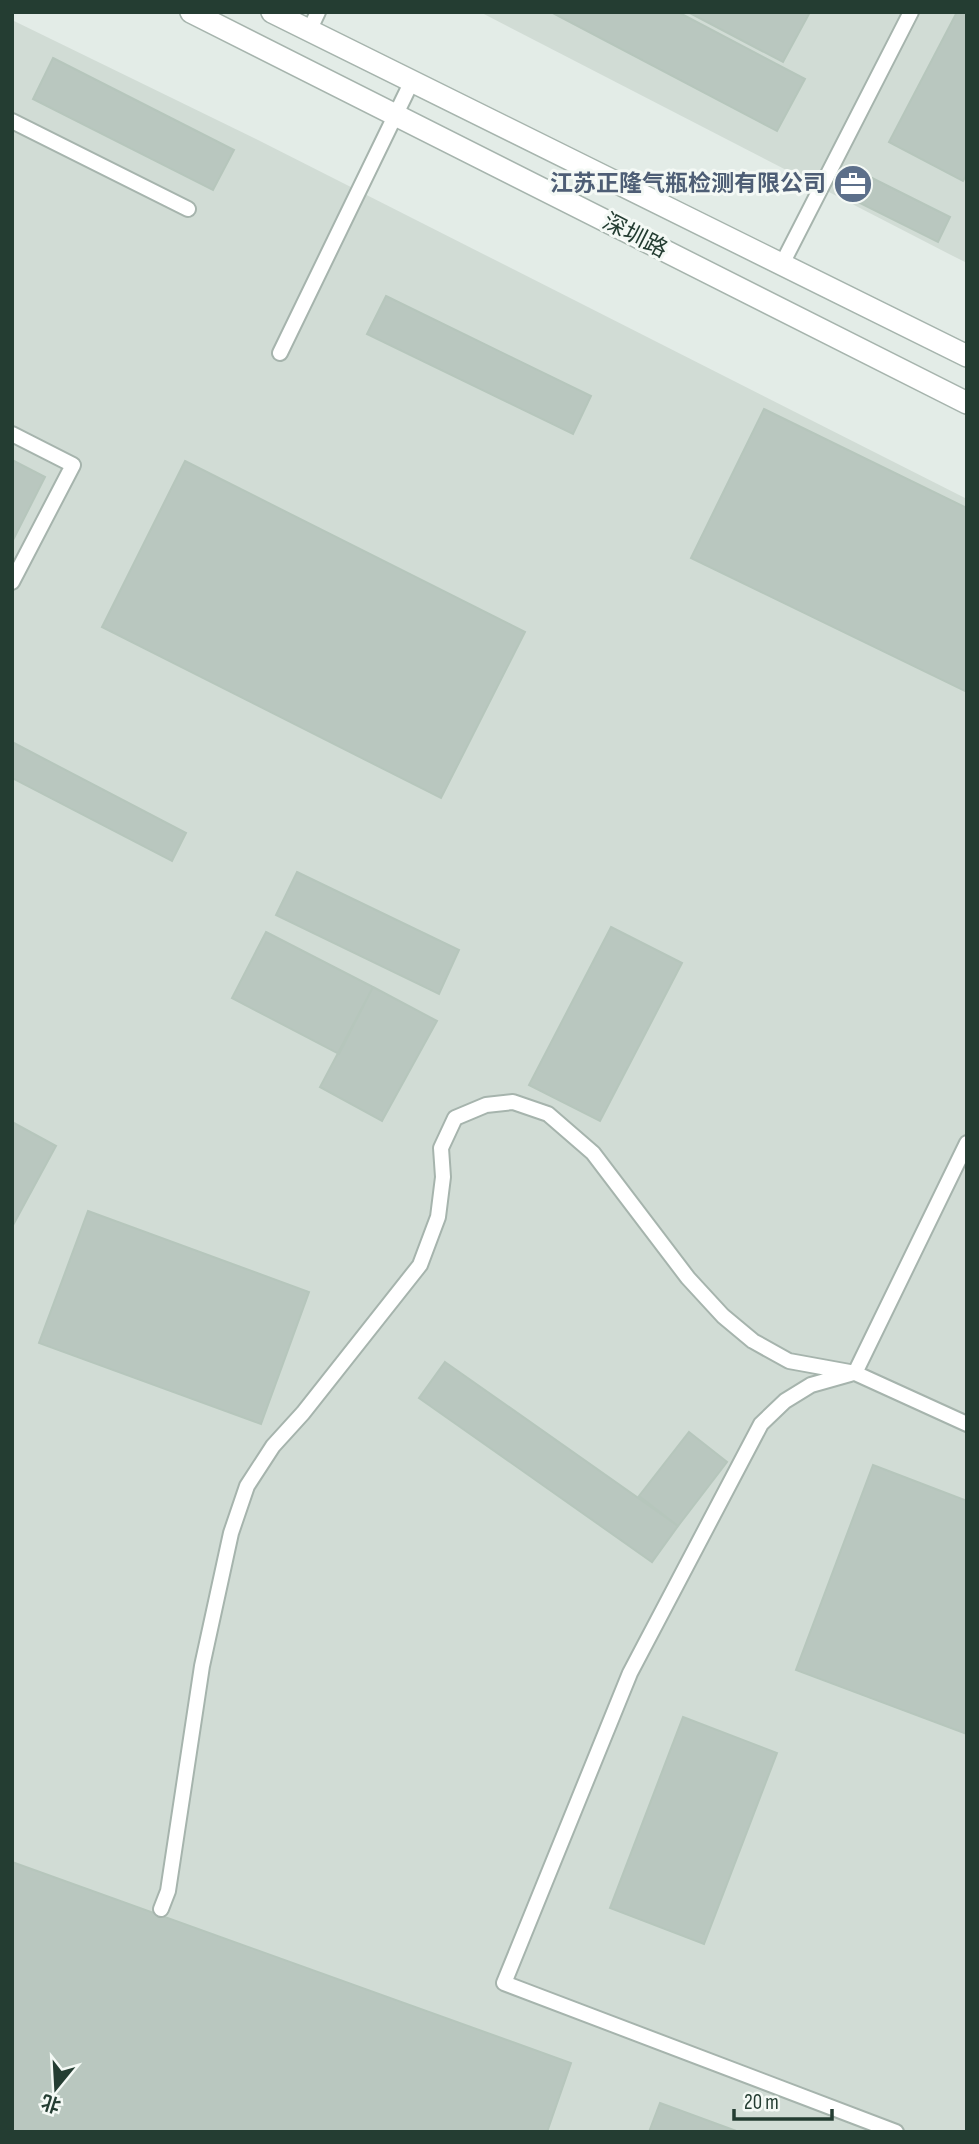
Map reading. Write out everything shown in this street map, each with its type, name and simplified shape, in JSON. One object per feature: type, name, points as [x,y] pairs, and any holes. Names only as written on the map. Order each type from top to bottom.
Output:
[{"type":"street","name":"深圳路","points":[[191,12],[967,403]]},
{"type":"street","name":"深圳路","points":[[272,12],[313,22],[412,82],[967,356]]},
{"type":"lane","points":[[782,264],[911,12]]},
{"type":"lane","points":[[280,352],[412,82]]},
{"type":"lane","points":[[12,121],[188,209]]},
{"type":"lane","points":[[12,434],[73,465],[12,582]]},
{"type":"lane","points":[[161,1909],[168,1891],[201,1666],[232,1533],[247,1486],[274,1446],[312,1403],[420,1265],[438,1217],[443,1177],[441,1149],[455,1118],[486,1105],[513,1102],[548,1114],[593,1153],[688,1278],[723,1316],[753,1341],[789,1360],[855,1373],[967,1424]]},
{"type":"lane","points":[[896,2132],[504,1983],[630,1673],[761,1424],[785,1401],[811,1385],[855,1373],[967,1143]]},
{"type":"shaded area","name":"江苏正隆气瓶检测有限公司","points":[[480,12],[967,12],[967,263],[951,255]]},
{"type":"shaded area","points":[[12,20],[258,140],[967,499],[967,2132],[12,2132]]},
{"type":"building","points":[[551,12],[678,12],[805,79],[777,131]]},
{"type":"building","points":[[688,12],[810,12],[783,62]]},
{"type":"building","points":[[957,12],[967,12],[967,174],[963,181],[889,142]]},
{"type":"building","points":[[53,58],[234,150],[213,190],[33,99]]},
{"type":"building","points":[[862,173],[950,217],[938,242],[850,198]]},
{"type":"building","points":[[386,296],[591,396],[573,434],[367,334]]},
{"type":"building","points":[[764,409],[967,508],[967,692],[691,558]]},
{"type":"building","points":[[12,460],[45,477],[12,542]]},
{"type":"building","points":[[185,461],[525,632],[441,798],[102,627]]},
{"type":"building","points":[[12,742],[186,833],[172,861],[12,778]]},
{"type":"building","points":[[297,872],[459,950],[439,994],[276,915]]},
{"type":"building","points":[[611,927],[682,963],[600,1121],[529,1085]]},
{"type":"building","points":[[266,932],[373,987],[339,1054],[232,998]]},
{"type":"building","points":[[373,987],[437,1021],[382,1121],[320,1087]]},
{"type":"building","points":[[12,1122],[56,1146],[12,1227]]},
{"type":"building","points":[[88,1211],[309,1292],[261,1424],[39,1343]]},
{"type":"building","points":[[445,1362],[678,1526],[652,1562],[419,1398]]},
{"type":"building","points":[[689,1432],[727,1462],[678,1526],[639,1496]]},
{"type":"building","points":[[873,1465],[967,1501],[967,1734],[796,1670]]},
{"type":"building","points":[[683,1717],[777,1753],[704,1944],[610,1908]]},
{"type":"building","points":[[12,1862],[571,2063],[547,2132],[12,2132]]},
{"type":"building","points":[[660,2103],[739,2132],[649,2132]]},
{"type":"place","name":"江苏正隆气瓶检测有限公司","points":[[853,184]]}]
